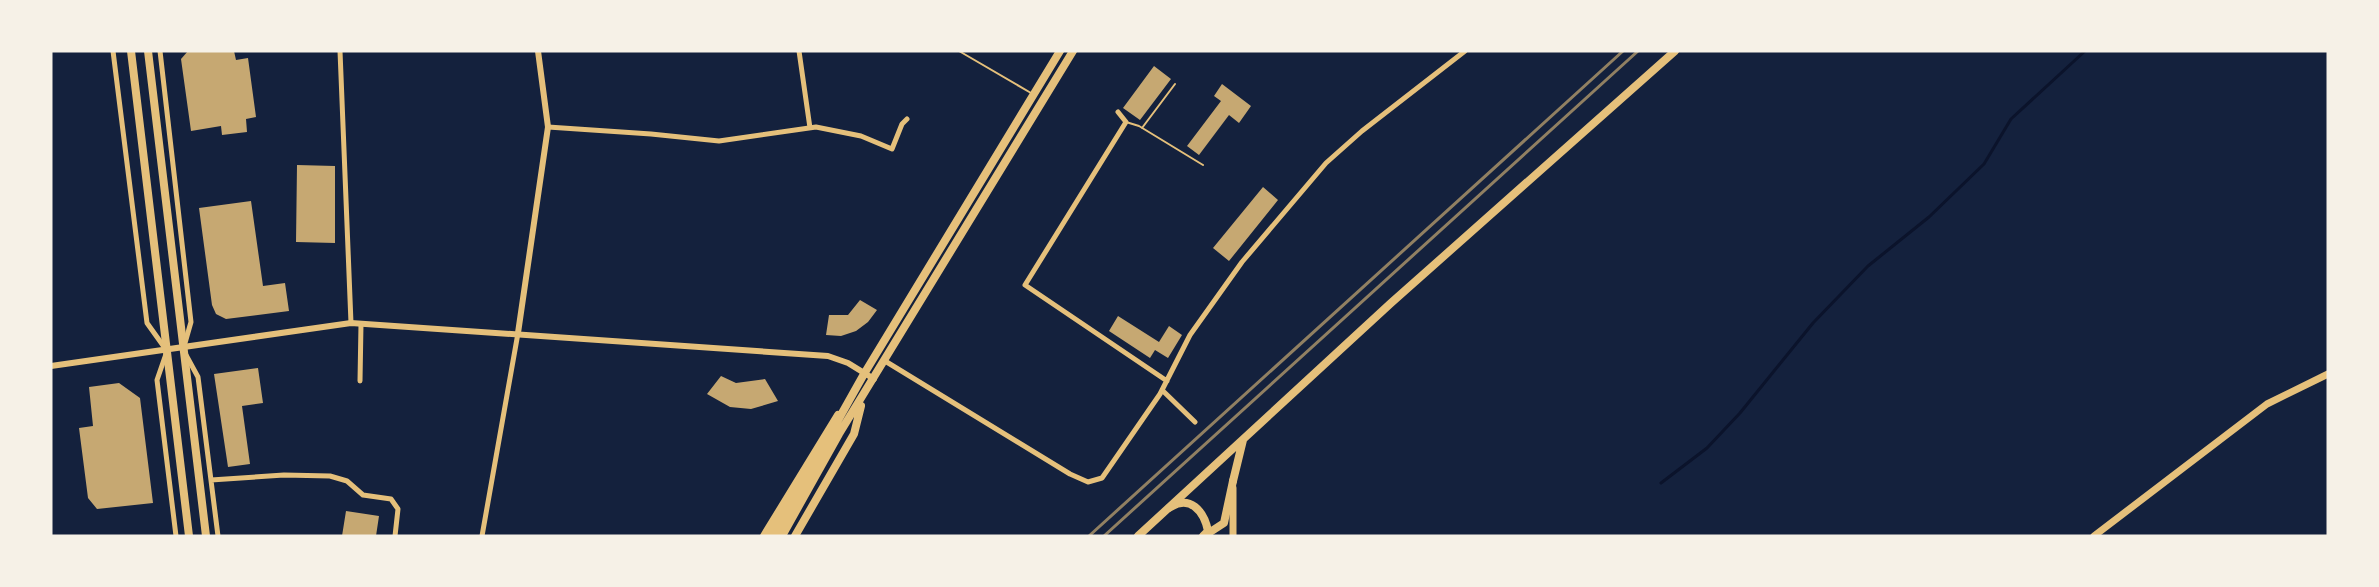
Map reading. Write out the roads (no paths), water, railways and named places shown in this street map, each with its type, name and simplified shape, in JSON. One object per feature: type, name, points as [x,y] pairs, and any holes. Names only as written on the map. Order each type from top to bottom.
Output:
[{"type":"highway","points":[[1203,536],[1224,523],[1233,481]]},
{"type":"highway","points":[[1169,508],[1178,502],[1187,503],[1198,509],[1203,515],[1208,531],[1203,536]]},
{"type":"main road","points":[[131,51],[189,536]]},
{"type":"main road","points":[[148,51],[206,536]]},
{"type":"main road","points":[[764,536],[1060,51]]},
{"type":"main road","points":[[773,536],[837,433],[863,399],[1073,51]]},
{"type":"main road","points":[[1137,536],[1391,303],[1675,51]]},
{"type":"main road","points":[[2094,536],[2267,404],[2328,374]]},
{"type":"main road","points":[[782,536],[837,433],[852,394]]},
{"type":"main road","points":[[795,536],[854,434],[863,399]]},
{"type":"main road","points":[[1233,536],[1235,502],[1233,481],[1243,438]]},
{"type":"street","points":[[113,51],[147,323],[167,351]]},
{"type":"street","points":[[160,51],[191,322],[183,349],[198,377],[218,536]]},
{"type":"street","points":[[340,51],[351,323]]},
{"type":"street","points":[[482,536],[518,333],[549,128],[538,51]]},
{"type":"street","points":[[799,51],[810,128]]},
{"type":"street","points":[[885,361],[1070,474],[1088,482],[1102,478],[1109,471],[1162,390],[1190,335],[1242,262],[1326,163],[1358,134],[1465,51]]},
{"type":"street","points":[[1118,112],[1126,122],[1025,285],[1167,381]]},
{"type":"street","points":[[549,128],[719,141],[810,128],[861,136],[892,149],[907,119]]},
{"type":"street","points":[[51,366],[183,349],[351,323],[828,356],[848,363],[874,379]]},
{"type":"street","points":[[360,381],[362,324]]},
{"type":"street","points":[[167,351],[157,380],[176,536]]},
{"type":"street","points":[[1162,390],[1195,422]]},
{"type":"street","points":[[211,480],[284,475],[339,477],[363,495],[391,499],[398,510],[395,536]]},
{"type":"lane","points":[[958,51],[1033,94]]},
{"type":"lane","points":[[1142,128],[1175,84]]},
{"type":"lane","points":[[1126,122],[1142,128],[1203,165]]},
{"type":"waterway","points":[[1661,483],[1707,448],[1740,413],[1813,323],[1868,266],[1929,217],[1984,164],[2011,119],[2085,51]]},
{"type":"railway","points":[[1089,536],[1623,51]]},
{"type":"railway","points":[[1104,536],[1638,51]]}]
